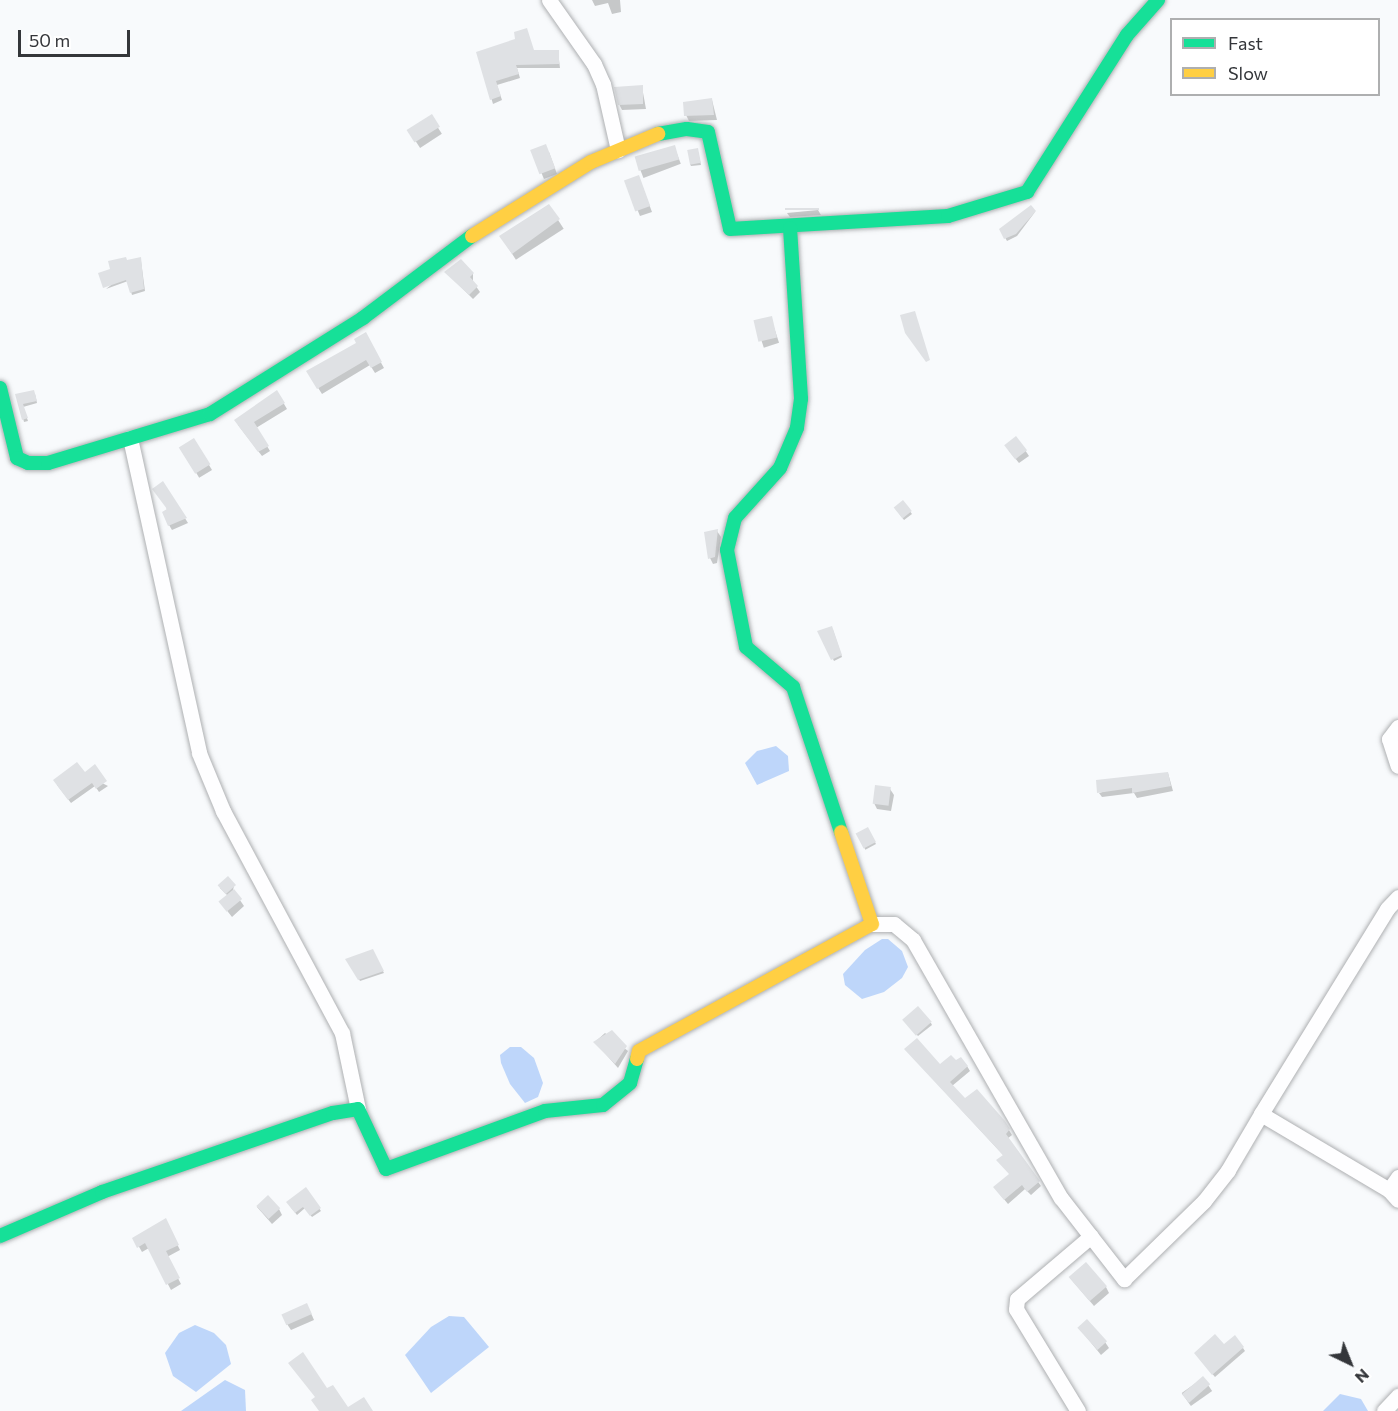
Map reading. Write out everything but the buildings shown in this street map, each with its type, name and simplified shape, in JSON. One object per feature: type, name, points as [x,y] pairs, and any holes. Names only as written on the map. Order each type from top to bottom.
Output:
[{"type":"street","points":[[549,0],[598,74],[618,150]]},
{"type":"street","points":[[0,388],[17,458],[28,463],[48,463],[210,414],[363,318],[457,245],[591,162],[656,134],[687,129],[708,132],[730,229],[790,228],[948,216],[1027,192],[1127,36],[1158,0]]},
{"type":"street","points":[[790,228],[801,399],[797,428],[780,468],[735,518],[727,550],[746,647],[793,687],[872,924]]},
{"type":"street","points":[[130,438],[200,753],[223,811],[342,1033],[358,1109],[386,1169],[534,1114],[603,1105],[630,1083],[639,1052],[872,924],[894,924],[914,939],[1061,1198],[1124,1279],[1204,1201],[1228,1170],[1387,909],[1398,897]]},
{"type":"street","points":[[1398,727],[1389,739],[1398,766]]},
{"type":"street","points":[[0,1236],[102,1192],[333,1113],[358,1109]]},
{"type":"street","points":[[1261,1114],[1395,1189]]},
{"type":"street","points":[[1078,1411],[1016,1309],[1017,1299],[1091,1236]]},
{"type":"street","points":[[1384,1411],[1398,1396]]},
{"type":"water","points":[[776,746],[788,756],[789,771],[757,785],[745,763],[757,751]]},
{"type":"water","points":[[882,939],[888,939],[902,951],[908,967],[902,978],[884,992],[862,999],[845,985],[843,974],[865,950]]},
{"type":"water","points":[[510,1047],[521,1047],[534,1058],[543,1083],[538,1097],[525,1103],[510,1084],[501,1063],[500,1055]]},
{"type":"water","points":[[449,1316],[464,1317],[489,1347],[431,1393],[405,1355],[431,1327]]},
{"type":"water","points":[[195,1325],[214,1333],[226,1345],[231,1364],[196,1392],[173,1376],[165,1353],[179,1333]]},
{"type":"water","points":[[225,1380],[245,1390],[246,1411],[181,1411]]},
{"type":"water","points":[[1340,1394],[1361,1399],[1368,1411],[1323,1411]]},
{"type":"traffic: fast","points":[[658,134],[687,129],[708,132],[730,229],[948,216],[1027,192],[1127,35],[1158,0]]},
{"type":"traffic: fast","points":[[790,228],[801,399],[797,428],[780,468],[735,518],[727,550],[746,647],[793,687],[841,832]]},
{"type":"traffic: fast","points":[[0,388],[17,458],[28,463],[48,463],[210,414],[363,318],[472,236]]},
{"type":"traffic: fast","points":[[0,1236],[102,1192],[333,1113],[358,1109],[386,1169],[545,1111],[603,1105],[630,1083],[637,1059]]},
{"type":"traffic: slow","points":[[472,236],[591,162],[658,134]]},
{"type":"traffic: slow","points":[[637,1059],[639,1051],[872,924],[841,832]]}]
